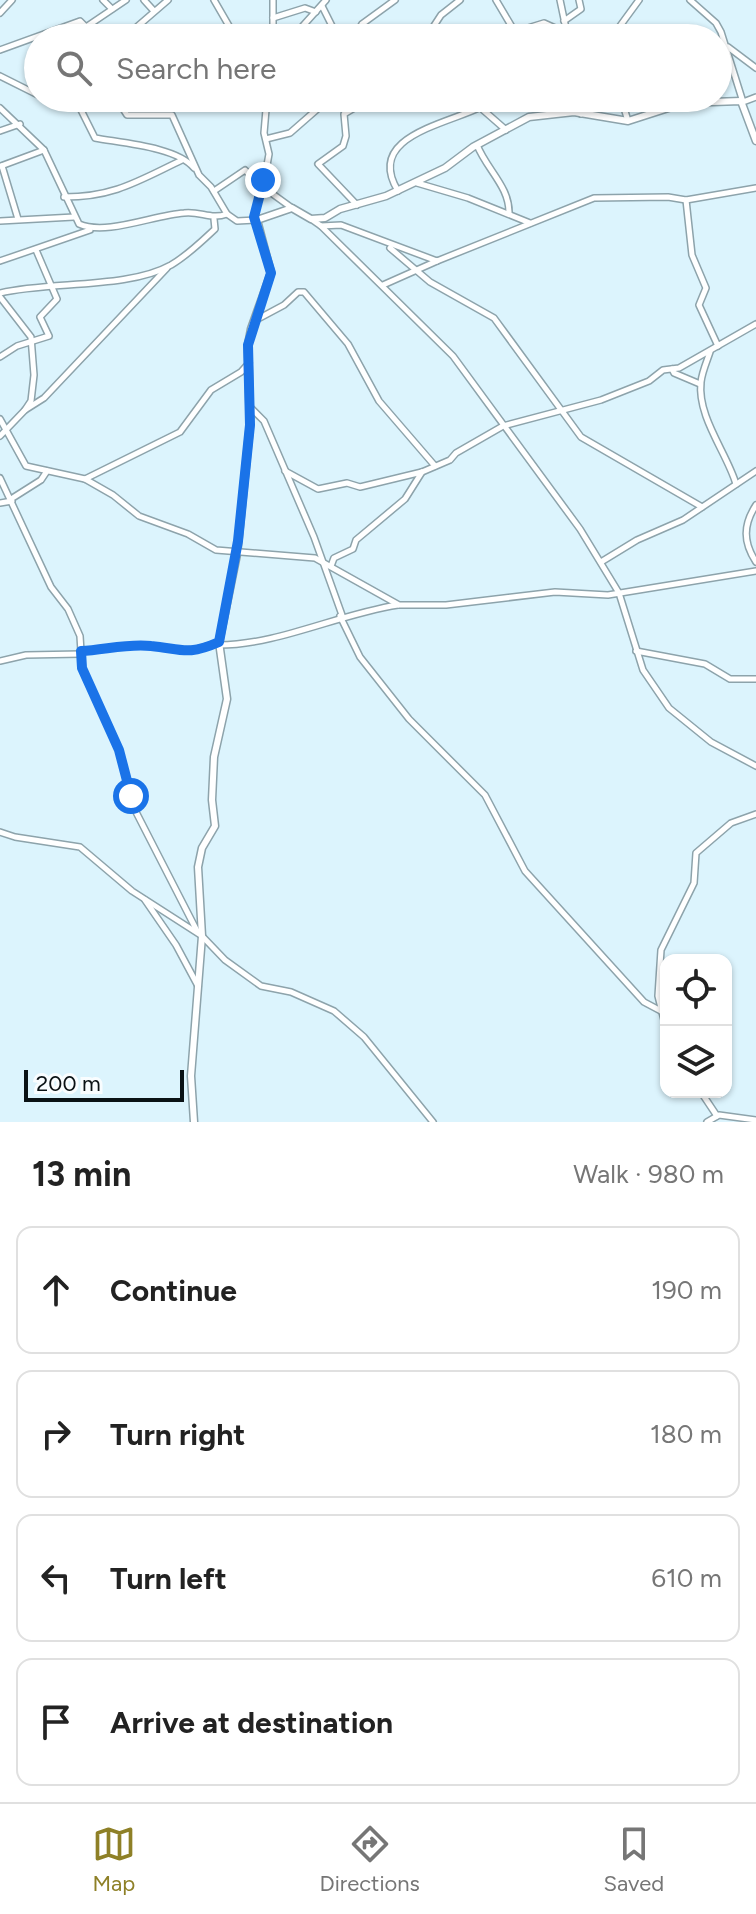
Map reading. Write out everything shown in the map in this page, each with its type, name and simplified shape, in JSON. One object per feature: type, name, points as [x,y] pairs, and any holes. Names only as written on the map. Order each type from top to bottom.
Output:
[{"type":"street","points":[[0,13],[12,0]]},
{"type":"street","points":[[103,0],[112,9]]},
{"type":"street","points":[[90,24],[126,0]]},
{"type":"street","points":[[144,0],[154,11]]},
{"type":"street","points":[[142,24],[168,0]]},
{"type":"street","points":[[214,0],[228,24]]},
{"type":"street","points":[[273,0],[273,24]]},
{"type":"street","points":[[362,24],[395,0]]},
{"type":"street","points":[[435,24],[441,15],[460,0]]},
{"type":"street","points":[[496,0],[510,24]]},
{"type":"street","points":[[560,0],[565,24]]},
{"type":"street","points":[[564,21],[581,9],[579,0]]},
{"type":"street","points":[[621,24],[639,0]]},
{"type":"street","points":[[690,0],[716,24]]},
{"type":"street","points":[[305,24],[324,3],[332,24]]},
{"type":"street","points":[[273,18],[305,8],[316,12]]},
{"type":"street","points":[[0,50],[24,41]]},
{"type":"street","points":[[732,50],[756,68]]},
{"type":"street","points":[[732,64],[756,141]]},
{"type":"street","points":[[0,76],[24,88]]},
{"type":"street","points":[[732,102],[756,97]]},
{"type":"street","points":[[0,108],[44,150],[74,217],[79,224],[91,230]]},
{"type":"street","points":[[82,112],[95,138],[132,143],[184,159],[214,191],[227,214],[237,221],[292,208]]},
{"type":"street","points":[[125,112],[127,115],[172,115],[199,175]]},
{"type":"street","points":[[194,1122],[191,1076],[200,936],[198,867],[202,848],[215,826],[213,770],[227,699],[219,644],[237,554],[254,321],[271,273],[256,218],[265,191],[263,180],[269,154],[267,112]]},
{"type":"street","points":[[266,139],[290,133],[314,112]]},
{"type":"street","points":[[347,112],[344,114],[346,136],[343,146],[318,164],[357,205]]},
{"type":"street","points":[[398,191],[390,179],[391,157],[404,139],[474,112]]},
{"type":"street","points":[[485,112],[506,130]]},
{"type":"street","points":[[311,219],[417,183],[529,117],[560,112],[628,121],[652,112]]},
{"type":"street","points":[[625,112],[628,121]]},
{"type":"street","points":[[0,131],[20,124]]},
{"type":"street","points":[[477,145],[485,165],[506,190],[509,214]]},
{"type":"street","points":[[18,219],[1,166],[44,150]]},
{"type":"street","points":[[64,197],[97,197],[127,189],[184,159]]},
{"type":"street","points":[[214,191],[245,170],[265,191],[321,226],[447,348],[601,562],[619,593],[636,651],[650,683],[669,708],[711,742],[756,766]]},
{"type":"street","points":[[417,183],[530,223]]},
{"type":"street","points":[[383,285],[594,198],[668,197],[686,200],[756,188]]},
{"type":"street","points":[[686,200],[692,255],[706,288],[699,305],[718,346]]},
{"type":"street","points":[[0,261],[91,230],[186,212],[214,219],[227,214]]},
{"type":"street","points":[[0,221],[74,217]]},
{"type":"street","points":[[0,436],[25,410],[44,398],[168,267],[190,253],[215,229],[214,219]]},
{"type":"street","points":[[321,226],[341,225],[386,245],[437,261]]},
{"type":"street","points":[[386,245],[416,271],[460,300],[490,315],[584,440],[702,507]]},
{"type":"street","points":[[0,357],[17,346],[33,344],[49,336],[40,317],[57,299],[36,250]]},
{"type":"street","points":[[25,410],[33,386],[33,344],[0,295],[33,286],[118,280],[168,267]]},
{"type":"street","points":[[254,321],[284,305],[298,292],[304,292],[348,344],[379,401],[435,466]]},
{"type":"street","points":[[285,471],[318,489],[347,483],[360,487],[422,472],[503,426],[601,400],[673,371],[756,324]]},
{"type":"street","points":[[714,339],[700,384],[708,418],[728,458],[736,484]]},
{"type":"street","points":[[85,479],[180,432],[211,390],[241,372],[249,363]]},
{"type":"street","points":[[673,371],[700,384]]},
{"type":"street","points":[[249,406],[260,414],[360,657],[409,719],[485,795],[525,871],[644,1002],[660,1010]]},
{"type":"street","points":[[0,419],[26,466],[85,479],[113,495],[139,516],[188,534],[216,550],[237,554],[302,556],[323,562],[399,605]]},
{"type":"street","points":[[0,503],[12,500],[41,480],[47,471]]},
{"type":"street","points":[[601,562],[702,507],[756,471]]},
{"type":"street","points":[[331,566],[334,558],[353,549],[356,540],[405,499],[422,472]]},
{"type":"street","points":[[0,478],[51,587],[79,632],[87,683],[119,750],[139,821],[200,936]]},
{"type":"street","points":[[756,505],[747,520],[746,536],[756,562]]},
{"type":"street","points":[[0,661],[26,655],[154,646],[167,651],[195,651],[219,644],[247,643],[341,616],[399,605],[446,605],[555,592],[619,593],[756,571]]},
{"type":"street","points":[[636,651],[705,664],[730,679],[756,679]]},
{"type":"street","points":[[661,954],[694,883],[697,850],[731,823],[756,814]]},
{"type":"street","points":[[0,832],[80,847],[144,899],[200,936],[225,960],[261,986],[314,1001],[349,1023],[433,1122]]},
{"type":"street","points":[[144,899],[176,945],[198,986]]},
{"type":"street","points":[[660,965],[660,1006]]},
{"type":"street","points":[[705,1098],[717,1116]]},
{"type":"street","points":[[707,1122],[717,1116],[756,1120]]},
{"type":"route","points":[[131,796],[119,750],[87,683],[81,651],[154,646],[167,651],[195,651],[219,642],[226,596],[235,567],[250,425],[248,345],[271,273],[254,217],[261,190],[268,192],[263,187],[263,180]]}]
